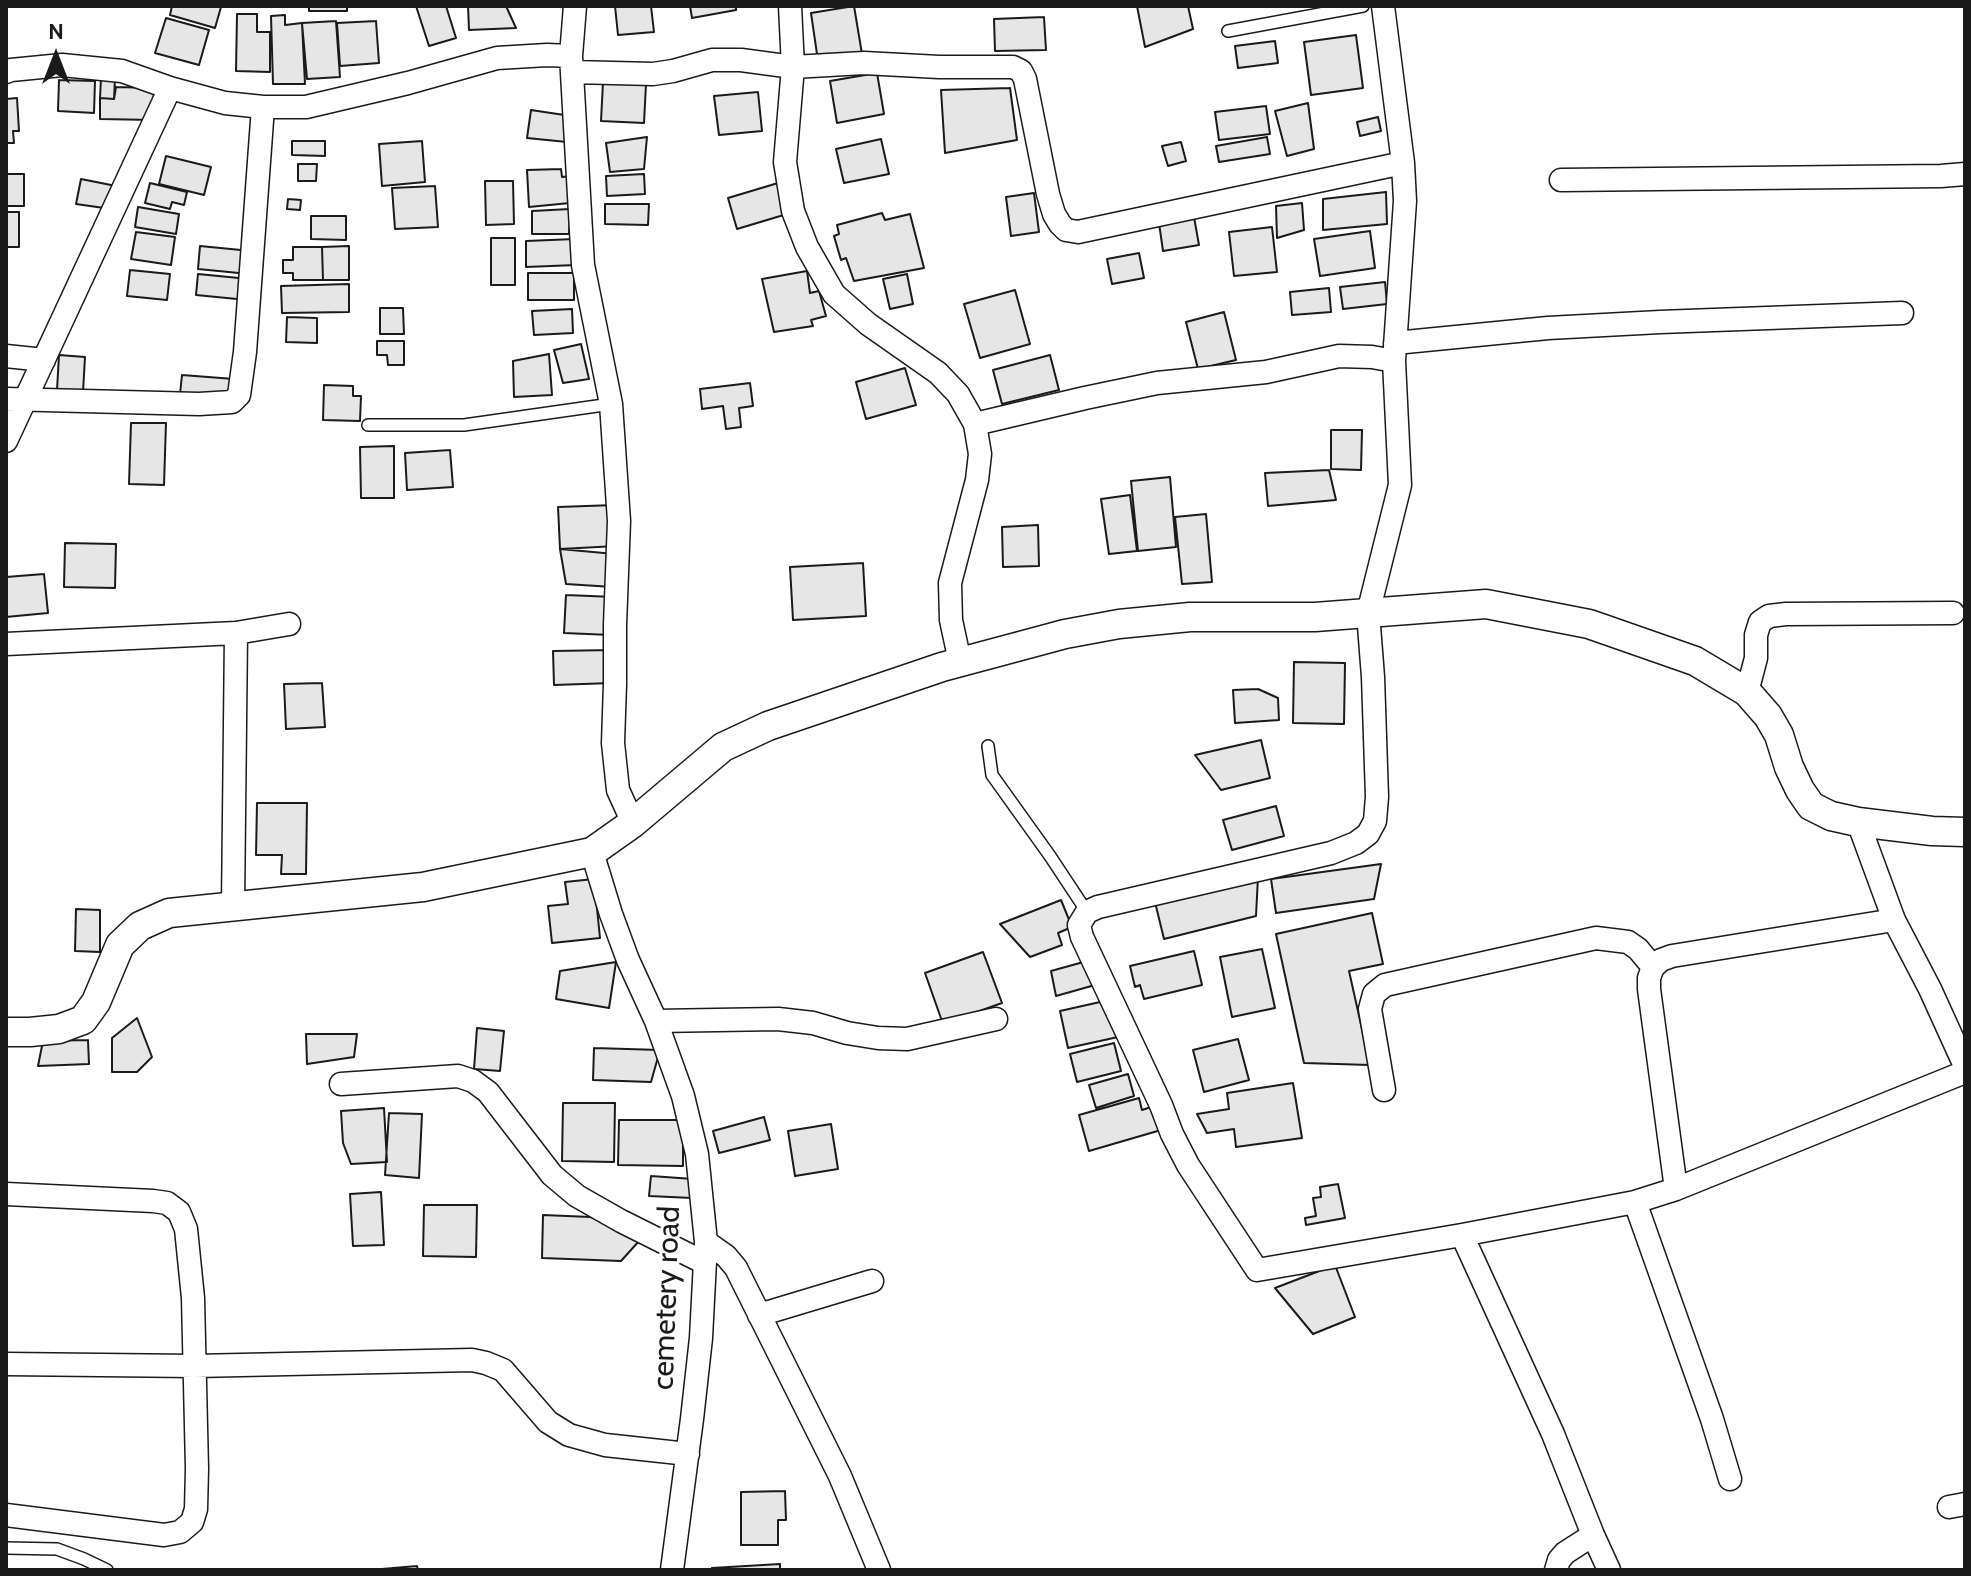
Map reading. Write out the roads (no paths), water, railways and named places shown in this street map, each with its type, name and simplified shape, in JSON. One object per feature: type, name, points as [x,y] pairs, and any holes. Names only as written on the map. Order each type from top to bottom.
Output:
[{"type":"street","points":[[575,6],[572,64],[583,265],[611,404],[619,521],[613,743],[618,790],[633,823]]},
{"type":"street","points":[[790,6],[793,67],[785,162],[793,211],[807,247],[834,294],[868,324],[938,373],[958,394],[975,424],[980,454],[977,480],[950,583],[951,620],[960,662]]},
{"type":"street","points":[[1383,6],[1405,201],[1395,352],[1400,485],[1368,613],[1373,677],[1375,821],[1368,834],[1356,843],[1331,853],[1098,907],[1087,912],[1079,925],[1188,1165],[1257,1270],[1635,1202],[1676,1189],[1965,1069],[1930,989],[1894,920],[1858,822]]},
{"type":"street","points":[[6,72],[62,65],[122,71],[225,103],[306,107],[497,58],[547,55],[572,64],[653,74],[712,60],[741,60],[793,67],[864,63],[1013,67],[1021,71],[1025,79],[1054,214],[1066,230],[1078,232],[1403,163]]},
{"type":"street","points":[[6,441],[16,399],[44,360],[170,88]]},
{"type":"street","points":[[16,399],[199,404],[232,402],[239,395],[245,352],[263,107]]},
{"type":"street","points":[[1561,180],[1965,174]]},
{"type":"street","points":[[975,424],[1157,383],[1266,372],[1339,356],[1372,357],[1548,328],[1902,313]]},
{"type":"street","points":[[6,356],[44,360]]},
{"type":"street","points":[[6,1032],[59,1029],[83,1020],[96,1002],[120,945],[140,926],[169,913],[423,887],[592,852],[633,823],[723,747],[768,726],[960,662],[1065,634],[1119,624],[1190,617],[1315,617],[1486,604],[1589,624],[1695,661],[1747,692],[1768,716],[1779,735],[1789,767],[1811,806],[1831,816],[1858,822],[1965,832]]},
{"type":"street","points":[[1747,692],[1756,658],[1756,635],[1760,622],[1769,616],[1953,613]]},
{"type":"street","points":[[6,644],[236,633],[289,624]]},
{"type":"street","points":[[233,907],[236,633]]},
{"type":"street","name":"cemetery road","points":[[592,852],[628,960],[656,1021],[683,1096],[697,1154],[704,1252],[701,1338],[672,1570]]},
{"type":"street","points":[[1676,1189],[1649,989],[1653,967],[1672,956],[1894,920]]},
{"type":"street","points":[[1384,1090],[1370,1009],[1374,994],[1385,985],[1596,938],[1628,942],[1653,967]]},
{"type":"street","points":[[656,1021],[778,1019],[813,1023],[878,1038],[907,1039],[996,1019]]},
{"type":"street","points":[[341,1084],[458,1076],[473,1081],[488,1092],[552,1175],[577,1196],[621,1221],[704,1252],[726,1256],[736,1268],[840,1476],[879,1570]]},
{"type":"street","points":[[6,1194],[153,1201],[167,1203],[179,1212],[186,1229],[193,1298],[197,1469],[196,1509],[192,1522],[180,1532],[164,1535],[6,1515]]},
{"type":"street","points":[[1635,1202],[1712,1419],[1730,1479]]},
{"type":"street","points":[[1462,1235],[1553,1434],[1609,1570]]},
{"type":"street","points":[[759,1315],[872,1281]]},
{"type":"street","points":[[6,1364],[195,1366],[472,1360],[503,1370],[548,1422],[569,1435],[605,1445],[688,1454]]},
{"type":"street","points":[[1556,1570],[1565,1553],[1593,1535]]},
{"type":"lane","points":[[1228,31],[1363,6]]},
{"type":"lane","points":[[368,425],[464,425],[611,404]]},
{"type":"lane","points":[[988,746],[992,775],[1087,912]]},
{"type":"lane","points":[[6,1548],[57,1549],[107,1570]]}]
